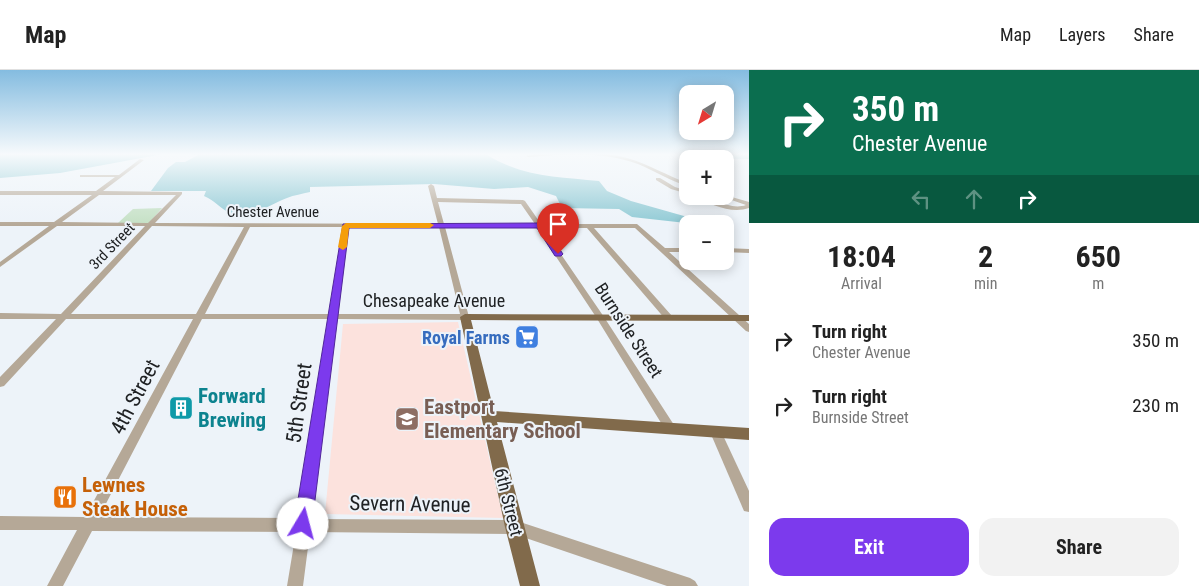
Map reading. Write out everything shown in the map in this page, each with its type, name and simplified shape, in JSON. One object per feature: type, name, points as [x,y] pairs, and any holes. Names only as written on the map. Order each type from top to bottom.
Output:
[{"type":"main road","name":"Chesapeake Avenue","points":[[465,317],[749,318]]},
{"type":"main road","name":"6th Street","points":[[465,317],[514,527],[530,586]]},
{"type":"main road","points":[[489,416],[749,434]]},
{"type":"street","points":[[0,265],[117,178]]},
{"type":"street","points":[[656,178],[679,190]]},
{"type":"street","name":"6th Street","points":[[430,186],[465,317]]},
{"type":"street","points":[[0,193],[180,193]]},
{"type":"street","name":"3rd Street","points":[[0,383],[152,225],[180,193]]},
{"type":"street","points":[[434,200],[523,202]]},
{"type":"street","points":[[734,200],[749,205]]},
{"type":"street","name":"Burnside Street","points":[[523,202],[600,317],[670,428]]},
{"type":"street","points":[[725,205],[739,208],[749,205]]},
{"type":"street","name":"Chester Avenue","points":[[0,224],[637,226],[663,250]]},
{"type":"street","name":"4th Street","points":[[56,586],[248,225]]},
{"type":"street","name":"5th Street","points":[[295,586],[346,226]]},
{"type":"street","points":[[589,226],[669,318]]},
{"type":"street","points":[[663,250],[679,250]]},
{"type":"street","points":[[663,250],[749,329]]},
{"type":"street","points":[[734,250],[749,251]]},
{"type":"street","name":"Chesapeake Avenue","points":[[0,316],[465,317]]},
{"type":"street","points":[[716,432],[749,506]]},
{"type":"street","name":"Severn Avenue","points":[[0,523],[89,522],[514,527],[690,586]]},
{"type":"shaded area","name":"Eastport Elementary School","points":[[458,322],[503,518],[325,514],[343,324]]},
{"type":"green space","points":[[162,208],[149,223],[118,223],[133,209]]},
{"type":"water","points":[[161,178],[567,178],[599,181],[607,191],[631,201],[680,215],[679,222],[632,217],[619,209],[562,208],[556,196],[528,187],[494,189],[434,184],[310,187],[310,192],[290,197],[259,211],[237,215],[230,213],[204,196],[206,191],[151,191]]},
{"type":"slow traffic","points":[[343,247],[346,226],[430,225]]},
{"type":"place","name":"Royal Farms","points":[[527,337]]},
{"type":"place","name":"Forward Brewing","points":[[181,408]]},
{"type":"place","name":"Eastport Elementary School","points":[[407,419]]},
{"type":"place","name":"Lewnes Steak House","points":[[65,497]]},
{"type":"route","points":[[303,524],[346,226],[539,226],[558,254]]}]
